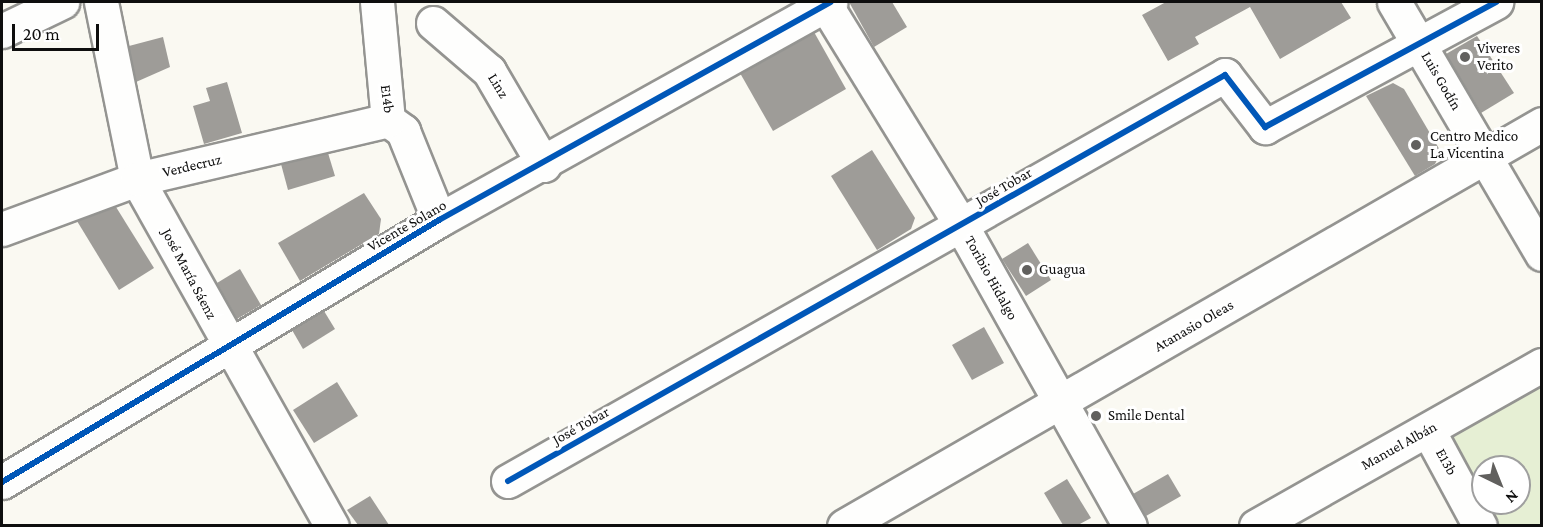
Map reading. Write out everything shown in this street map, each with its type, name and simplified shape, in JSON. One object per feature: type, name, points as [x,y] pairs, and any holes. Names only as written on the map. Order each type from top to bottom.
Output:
[{"type":"street","points":[[2,31],[62,2]]},
{"type":"street","name":"José María Sáenz","points":[[101,2],[137,179],[227,345],[332,525]]},
{"type":"street","name":"E14b","points":[[377,2],[388,120],[403,131],[439,220]]},
{"type":"street","name":"Luis Godín","points":[[1394,2],[1542,254]]},
{"type":"street","name":"José Tobar","points":[[508,481],[1225,75],[1265,127],[1496,2]]},
{"type":"street","name":"Vicente Solano","points":[[2,482],[227,345],[439,220],[544,165],[828,3]]},
{"type":"street","name":"Toribio Hidalgo","points":[[828,3],[962,225],[1130,525]]},
{"type":"street","name":"Linz","points":[[433,23],[489,71],[544,165]]},
{"type":"street","name":"Verdecruz","points":[[2,229],[137,179],[388,120]]},
{"type":"street","name":"Atanasio Oleas","points":[[844,525],[1062,403],[1542,124]]},
{"type":"street","name":"Manuel Albán","points":[[1256,525],[1542,365]]},
{"type":"street","name":"E13b","points":[[1428,430],[1480,525]]},
{"type":"green space","points":[[1541,386],[1541,525],[1497,525],[1491,515],[1531,515],[1531,455],[1471,455],[1471,481],[1447,440]]},
{"type":"building","points":[[849,2],[892,2],[907,27],[874,47]]},
{"type":"building","points":[[1166,2],[1341,2],[1351,18],[1280,59],[1250,7],[1195,37],[1199,44],[1168,61],[1142,15]]},
{"type":"building","points":[[814,32],[846,89],[773,131],[740,73]]},
{"type":"building","points":[[1477,36],[1514,93],[1481,113],[1446,54]]},
{"type":"building","points":[[163,37],[170,67],[136,82],[129,46]]},
{"type":"building","points":[[227,82],[242,133],[204,144],[193,106],[210,101],[206,88]]},
{"type":"building","points":[[1393,83],[1404,89],[1441,152],[1435,164],[1415,176],[1366,96]]},
{"type":"building","points":[[872,150],[915,218],[911,229],[877,250],[831,176]]},
{"type":"building","points":[[328,153],[335,176],[288,190],[281,164]]},
{"type":"building","points":[[364,193],[381,219],[379,234],[300,281],[278,243]]},
{"type":"building","points":[[116,207],[154,268],[119,290],[77,221]]},
{"type":"building","name":"Guagua","points":[[1028,243],[1051,280],[1026,296],[1002,259]]},
{"type":"building","points":[[240,269],[261,305],[237,319],[217,283]]},
{"type":"building","points":[[324,311],[335,329],[303,349],[292,330]]},
{"type":"building","points":[[984,327],[1004,363],[972,380],[952,345]]},
{"type":"building","points":[[337,382],[358,416],[314,443],[293,410]]},
{"type":"building","points":[[1168,474],[1181,496],[1146,516],[1133,494]]},
{"type":"building","points":[[1067,479],[1091,518],[1078,525],[1063,525],[1044,493]]},
{"type":"building","points":[[370,496],[389,525],[358,525],[347,510]]},
{"type":"cycle path","points":[[2,482],[439,220],[830,2]]},
{"type":"cycle path","points":[[508,481],[1225,75],[1265,127],[1496,2]]},
{"type":"place","name":"Viveres Verito","points":[[1465,57]]},
{"type":"place","name":"Centro Medico La Vicentina","points":[[1416,145]]},
{"type":"place","name":"Guagua","points":[[1027,270]]},
{"type":"place","name":"Smile Dental","points":[[1096,416]]}]
